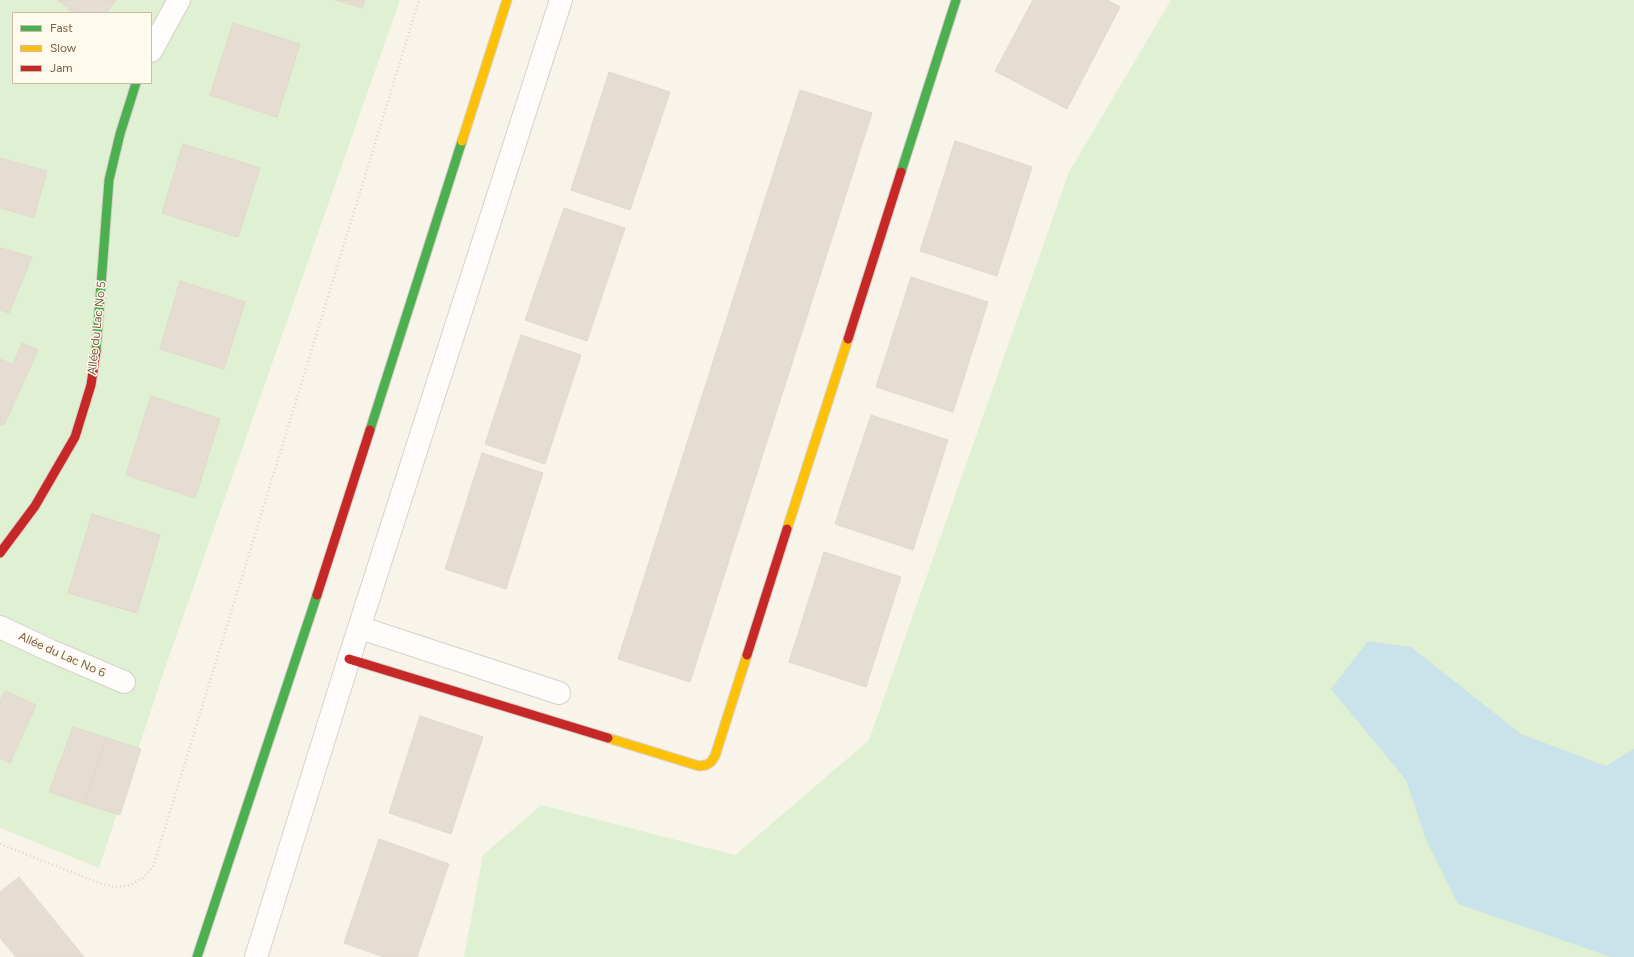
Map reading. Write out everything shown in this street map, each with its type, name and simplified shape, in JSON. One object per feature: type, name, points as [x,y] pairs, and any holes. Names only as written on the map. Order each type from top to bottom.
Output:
[{"type":"street","points":[[152,49],[179,0]]},
{"type":"street","points":[[197,957],[278,713],[508,0]]},
{"type":"street","points":[[256,957],[349,659],[561,0]]},
{"type":"street","points":[[349,659],[699,766],[706,765],[715,756],[956,0]]},
{"type":"street","name":"Allée du Lac No 5","points":[[0,553],[35,506],[75,437],[91,385],[98,334],[109,180],[120,134],[136,84]]},
{"type":"street","name":"Allée du Lac No 6","points":[[0,626],[49,650],[124,682]]},
{"type":"street","points":[[360,628],[559,693]]},
{"type":"path","points":[[0,844],[102,884],[116,887],[130,885],[143,878],[153,867],[419,0]]},
{"type":"green space","points":[[0,0],[400,0],[165,668],[99,868],[0,828]]},
{"type":"green space","points":[[1171,0],[1634,0],[1634,957],[464,957],[483,855],[541,805],[735,855],[869,740],[1069,172]]},
{"type":"water","points":[[1368,641],[1411,647],[1521,734],[1606,766],[1634,749],[1634,957],[1611,957],[1458,904],[1425,837],[1406,780],[1331,689]]},
{"type":"building","points":[[58,0],[116,0],[107,12],[73,12]]},
{"type":"building","points":[[335,0],[365,0],[363,8]]},
{"type":"building","points":[[1033,0],[1107,0],[1120,7],[1067,109],[995,71]]},
{"type":"building","points":[[233,23],[300,44],[277,117],[210,95]]},
{"type":"building","points":[[609,72],[670,92],[630,210],[571,190]]},
{"type":"building","points":[[800,90],[872,113],[690,682],[618,659]]},
{"type":"building","points":[[955,141],[1032,167],[997,276],[920,251]]},
{"type":"building","points":[[183,144],[260,168],[238,237],[162,213]]},
{"type":"building","points":[[0,158],[47,171],[34,218],[0,208]]},
{"type":"building","points":[[564,208],[625,228],[587,341],[525,320]]},
{"type":"building","points":[[0,248],[32,257],[9,313],[0,310]]},
{"type":"building","points":[[911,277],[988,302],[953,412],[876,387]]},
{"type":"building","points":[[180,281],[245,302],[224,369],[160,349]]},
{"type":"building","points":[[521,335],[581,355],[545,464],[485,444]]},
{"type":"building","points":[[22,343],[38,350],[4,425],[0,424],[0,359],[13,365]]},
{"type":"building","points":[[151,396],[220,419],[195,498],[126,475]]},
{"type":"building","points":[[871,415],[948,440],[913,550],[835,524]]},
{"type":"building","points":[[482,453],[543,473],[506,589],[445,569]]},
{"type":"building","points":[[92,514],[160,535],[137,613],[68,593]]},
{"type":"building","points":[[824,552],[901,577],[866,687],[789,662]]},
{"type":"building","points":[[5,691],[36,705],[10,763],[0,758],[0,701]]},
{"type":"building","points":[[420,716],[483,737],[451,834],[389,813]]},
{"type":"building","points":[[73,727],[107,738],[85,804],[49,792]]},
{"type":"building","points":[[107,738],[141,749],[120,815],[85,804]]},
{"type":"building","points":[[379,839],[449,864],[417,957],[384,957],[344,943]]},
{"type":"building","points":[[19,877],[84,957],[16,957],[0,938],[0,892]]},
{"type":"traffic: fast","points":[[901,172],[956,0]]},
{"type":"traffic: fast","points":[[96,351],[109,180],[120,134],[136,84]]},
{"type":"traffic: fast","points":[[370,430],[462,141]]},
{"type":"traffic: fast","points":[[197,957],[317,595]]},
{"type":"traffic: slow","points":[[462,141],[507,0]]},
{"type":"traffic: slow","points":[[787,529],[848,339]]},
{"type":"traffic: slow","points":[[608,738],[699,766],[706,765],[711,762],[715,756],[747,655]]},
{"type":"traffic: jam","points":[[848,339],[901,172]]},
{"type":"traffic: jam","points":[[0,553],[35,506],[75,437],[91,385],[96,351]]},
{"type":"traffic: jam","points":[[317,595],[370,430]]},
{"type":"traffic: jam","points":[[747,655],[787,529]]},
{"type":"traffic: jam","points":[[349,659],[608,738]]}]
